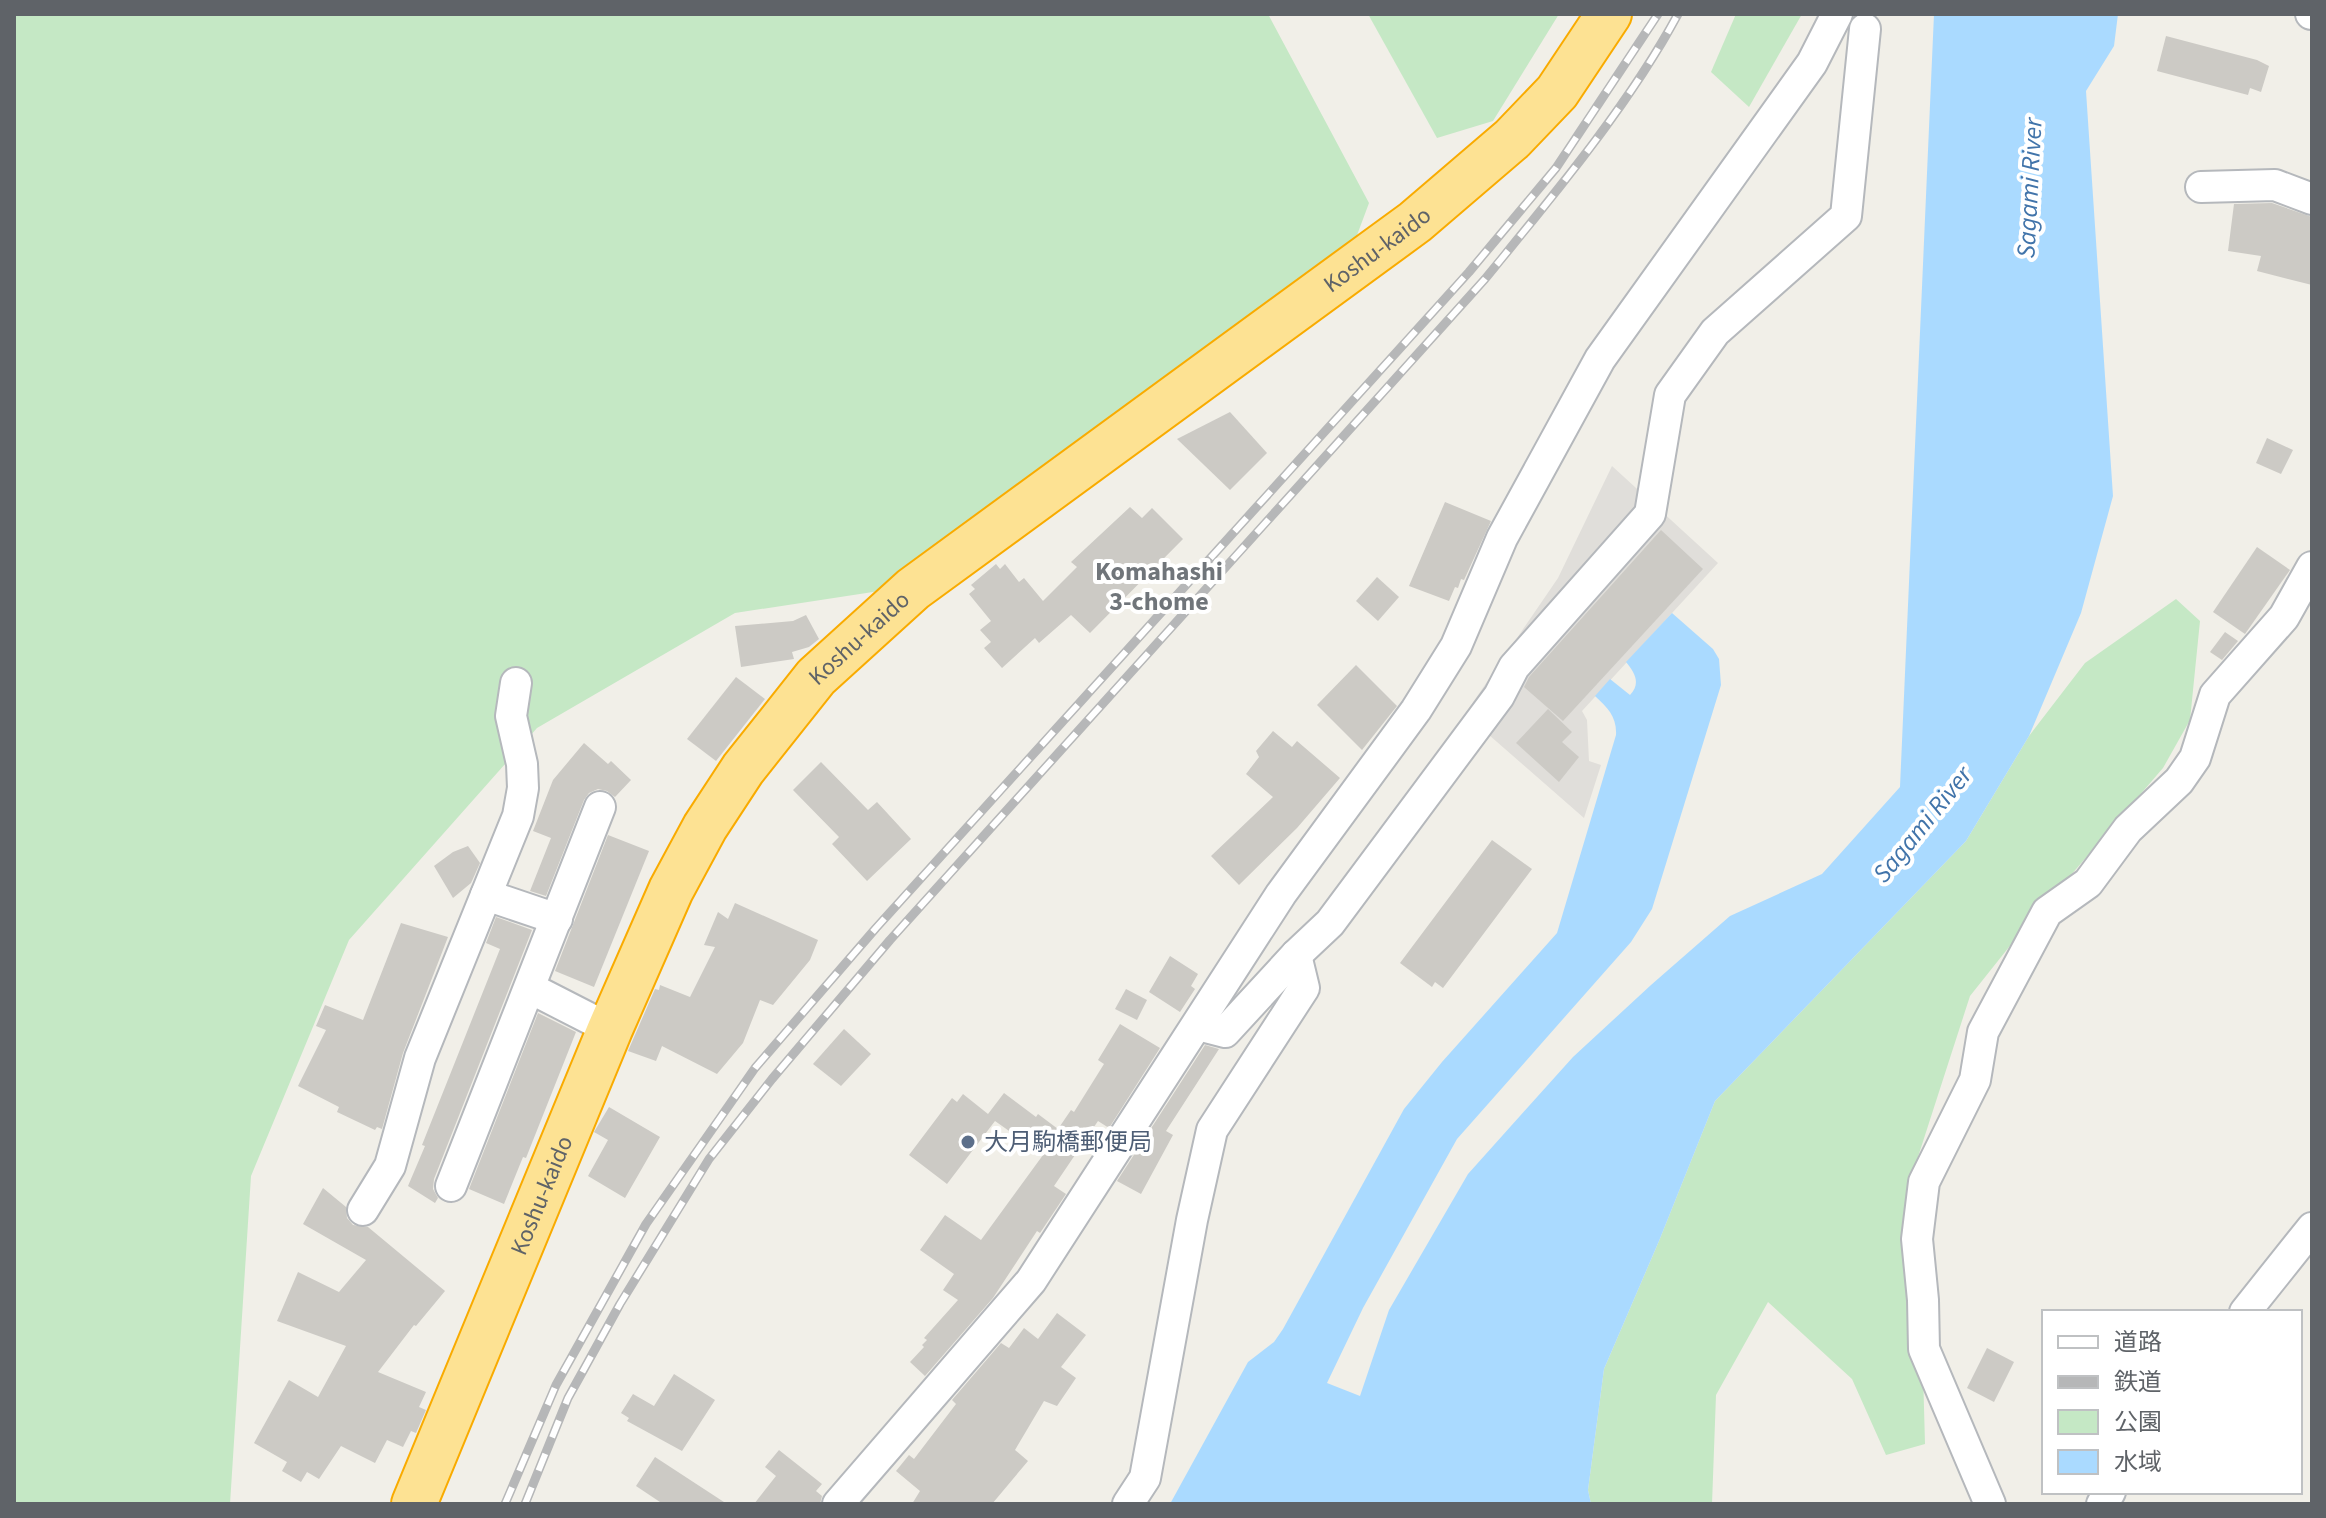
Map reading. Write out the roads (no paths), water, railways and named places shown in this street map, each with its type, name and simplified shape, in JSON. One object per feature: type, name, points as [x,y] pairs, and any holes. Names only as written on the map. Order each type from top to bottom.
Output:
[{"type":"highway","name":"Koshu-kaido","points":[[414,1504],[610,1029],[671,890],[705,827],[743,769],[816,677],[913,589],[1415,222],[1512,139],[1557,92],[1609,14]]},
{"type":"street","points":[[838,1504],[1031,1281],[1281,894],[1424,697],[1456,646],[1502,538],[1600,359],[1812,63],[1837,14]]},
{"type":"street","points":[[1198,1025],[1225,1032],[1330,923],[1499,696],[1514,667],[1650,514],[1670,395],[1715,332],[1846,216],[1865,29]]},
{"type":"street","points":[[2201,187],[2275,185],[2312,199]]},
{"type":"street","points":[[1990,1504],[1924,1349],[1917,1239],[1924,1182],[1975,1080],[1983,1032],[2047,912],[2088,883],[2128,829],[2179,781],[2195,758],[2215,695],[2284,617],[2312,567]]},
{"type":"street","points":[[363,1210],[390,1166],[420,1058],[521,804],[522,764],[511,716],[516,683]]},
{"type":"street","points":[[451,1186],[600,807]]},
{"type":"street","points":[[486,895],[557,919]]},
{"type":"street","points":[[1128,1504],[1145,1478],[1192,1220],[1212,1130],[1304,988],[1296,955]]},
{"type":"street","points":[[530,988],[610,1029]]},
{"type":"street","points":[[2247,1310],[2312,1228]]},
{"type":"water","name":"Sagami River","points":[[1934,14],[2118,14],[2114,46],[2086,91],[2113,496],[2081,613],[2029,736],[1966,841],[1715,1101],[1604,1369],[1588,1490],[1591,1504],[1170,1504],[1248,1362],[1274,1342],[1283,1329],[1404,1109],[1557,933],[1616,735],[1611,713],[1595,696],[1610,679],[1630,695],[1636,678],[1626,662],[1672,613],[1713,649],[1719,659],[1721,685],[1652,909],[1631,942],[1457,1139],[1363,1308],[1327,1383],[1360,1396],[1389,1310],[1468,1174],[1573,1057],[1730,916],[1822,874],[1900,787]]},
{"type":"railway","points":[[505,1504],[556,1385],[646,1224],[755,1068],[876,928],[1469,272],[1556,168],[1658,14]]},
{"type":"railway","points":[[525,1504],[568,1398],[620,1304],[709,1159],[772,1079],[890,940],[1485,279],[1612,117],[1678,14]]},
{"type":"place","name":"大月駒橋郵便局","points":[[968,1142]]},
{"type":"district","name":"Komahashi 3-chome","points":[[1159,586]]}]
